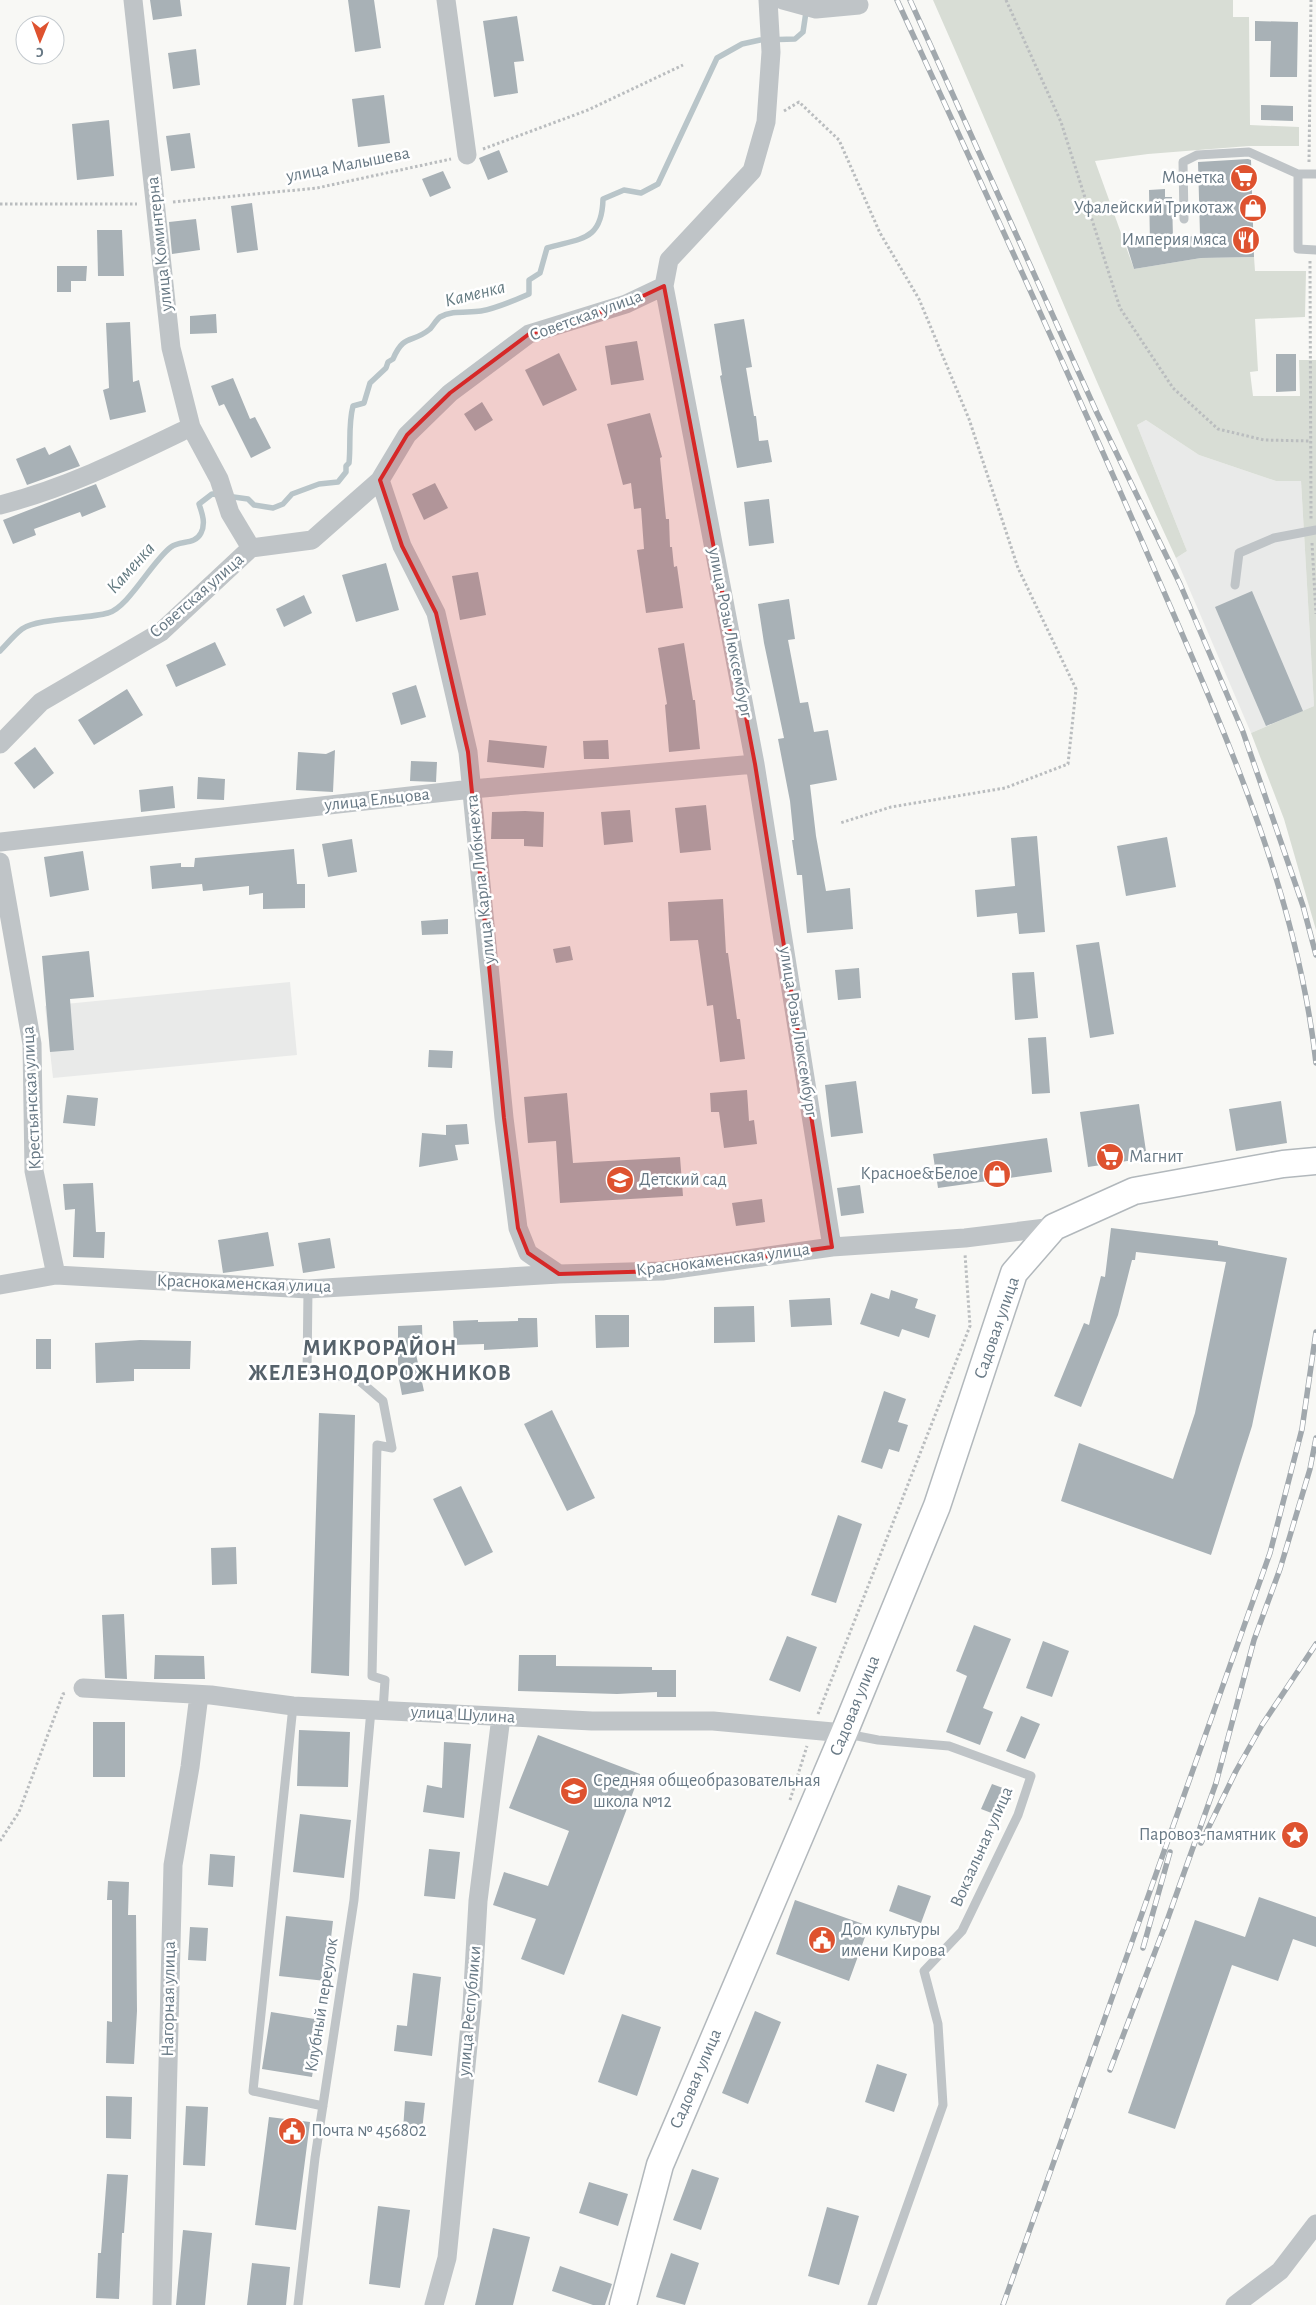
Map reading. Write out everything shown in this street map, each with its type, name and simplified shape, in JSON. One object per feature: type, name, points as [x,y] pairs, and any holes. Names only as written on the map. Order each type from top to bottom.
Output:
[{"type":"street","name":"улица Коминтерна","points":[[133,0],[171,348],[192,427],[219,479],[230,513],[251,548]]},
{"type":"street","points":[[446,0],[467,155]]},
{"type":"street","name":"улица Розы Люксембург","points":[[768,0],[771,25],[771,52],[766,122],[752,171],[669,260],[664,286],[755,764],[832,1247]]},
{"type":"street","points":[[783,0],[816,9],[859,4]]},
{"type":"street","name":"Советская улица","points":[[0,744],[41,702],[161,632],[251,548],[312,540],[380,480],[407,435],[443,400],[529,334],[626,304],[664,286]]},
{"type":"street","points":[[0,505],[24,499],[104,470],[192,427]]},
{"type":"street","name":"улица Карла Либкнехта","points":[[380,480],[402,546],[436,613],[468,752],[504,1118],[518,1228],[528,1253],[559,1274]]},
{"type":"street","name":"улица Ельцова","points":[[0,842],[472,789],[755,764]]},
{"type":"street","name":"Крестьянская улица","points":[[0,862],[32,1044],[34,1171],[56,1275]]},
{"type":"street","name":"Краснокаменская улица","points":[[0,1285],[56,1275],[308,1289],[559,1274],[662,1271],[832,1247],[965,1238],[1054,1227],[1134,1191],[1282,1164],[1316,1161]]},
{"type":"street","name":"Садовая улица","points":[[623,2305],[660,2165],[844,1733],[937,1506],[942,1484],[1014,1273],[1054,1227]]},
{"type":"street","name":"улица Шулина","points":[[83,1688],[199,1695],[293,1706],[592,1721],[713,1721],[844,1733]]},
{"type":"street","name":"Нагорная улица","points":[[162,2305],[173,1865],[190,1767],[199,1695]]},
{"type":"street","name":"улица Республики","points":[[434,2305],[446,2258],[472,2005],[478,1901],[501,1716]]},
{"type":"street","points":[[1235,2305],[1280,2271],[1316,2224]]},
{"type":"lane","points":[[1184,220],[1183,162],[1197,155],[1249,152],[1298,174],[1312,174]]},
{"type":"lane","points":[[1298,174],[1298,249],[1313,250]]},
{"type":"lane","points":[[1235,585],[1239,554],[1274,538],[1314,530]]},
{"type":"lane","name":"Клубный переулок","points":[[298,2305],[323,2106],[354,1900],[377,1710],[385,1680],[372,1676],[377,1445],[392,1448],[383,1401],[355,1377],[307,1374],[308,1289]]},
{"type":"lane","points":[[293,1706],[253,2091],[323,2106]]},
{"type":"lane","name":"Вокзальная улица","points":[[844,1733],[878,1740],[949,1746],[1031,1776],[1018,1815],[962,1930],[924,1971],[938,2024],[944,2106],[872,2305]]},
{"type":"path","points":[[1006,0],[1061,122],[1120,308],[1173,388],[1218,429],[1264,440],[1311,441]]},
{"type":"path","points":[[1312,0],[1312,174]]},
{"type":"path","name":"улица Малышева","points":[[0,204],[156,204],[317,188],[467,155],[588,110],[683,65]]},
{"type":"path","points":[[766,122],[798,102],[839,140],[880,234],[919,299],[969,419],[1018,568],[1076,689],[1068,764],[1005,788],[891,807],[840,823]]},
{"type":"path","points":[[1313,250],[1311,441],[1316,614]]},
{"type":"path","points":[[789,1803],[812,1730],[970,1326],[965,1238]]},
{"type":"path","points":[[0,1842],[19,1812],[62,1694],[83,1688]]},
{"type":"highlighted area","points":[[664,286],[755,764],[832,1247],[662,1271],[559,1274],[528,1253],[518,1228],[504,1118],[468,752],[436,613],[402,546],[380,480],[407,435],[450,393],[529,334],[626,304]]},
{"type":"shaded area","points":[[933,0],[1233,0],[1233,17],[1249,17],[1250,125],[1299,127],[1299,146],[1249,146],[1148,154],[1095,161],[1134,269],[1201,258],[1254,257],[1255,271],[1306,271],[1305,317],[1255,319],[1258,371],[1250,372],[1253,396],[1300,396],[1299,360],[1316,360],[1316,930],[1284,819],[1251,733],[1314,706],[1301,481],[1276,481],[1199,455],[1146,420],[1137,425],[1187,551],[1176,558],[1113,419]]},
{"type":"shaded area","points":[[1146,420],[1199,455],[1276,481],[1301,481],[1314,706],[1251,733],[1176,558],[1187,551],[1137,425]]},
{"type":"shaded area","points":[[290,982],[297,1055],[53,1078],[45,1006]]},
{"type":"building","points":[[150,0],[180,0],[182,16],[153,20]]},
{"type":"building","points":[[348,0],[374,0],[381,48],[355,52]]},
{"type":"building","points":[[517,16],[524,61],[514,62],[518,93],[494,97],[483,21]]},
{"type":"building","points":[[1255,21],[1298,22],[1297,77],[1270,77],[1271,41],[1255,41]]},
{"type":"building","points":[[196,49],[200,85],[173,89],[168,53]]},
{"type":"building","points":[[384,95],[390,143],[358,147],[352,99]]},
{"type":"building","points":[[1261,105],[1293,106],[1293,121],[1261,120]]},
{"type":"building","points":[[109,120],[114,176],[77,180],[72,124]]},
{"type":"building","points":[[190,133],[195,168],[171,171],[166,136]]},
{"type":"building","points":[[499,150],[508,172],[488,180],[479,158]]},
{"type":"building","points":[[1251,160],[1254,257],[1201,258],[1134,269],[1127,246],[1150,243],[1149,190],[1165,189],[1165,197],[1172,197],[1173,239],[1200,235],[1198,162]]},
{"type":"building","points":[[443,171],[451,188],[430,197],[422,179]]},
{"type":"building","points":[[252,203],[258,250],[237,253],[231,206]]},
{"type":"building","points":[[196,219],[200,250],[172,254],[169,222]]},
{"type":"building","points":[[97,230],[122,230],[124,276],[98,276]]},
{"type":"building","points":[[57,266],[87,266],[86,281],[71,281],[71,292],[57,292]]},
{"type":"building","points":[[216,314],[217,333],[190,334],[190,316]]},
{"type":"building","points":[[744,319],[752,367],[746,368],[754,416],[756,416],[759,441],[768,440],[772,462],[737,468],[720,376],[722,375],[714,324]]},
{"type":"building","points":[[130,322],[133,382],[139,380],[146,412],[110,420],[103,390],[109,388],[106,323]]},
{"type":"building","points":[[637,341],[644,380],[611,385],[605,346]]},
{"type":"building","points":[[559,353],[577,390],[543,406],[525,370]]},
{"type":"building","points":[[1276,354],[1296,354],[1296,391],[1276,392]]},
{"type":"building","points":[[233,378],[250,419],[255,417],[271,448],[251,458],[224,404],[219,406],[211,386]]},
{"type":"building","points":[[482,402],[493,420],[475,431],[464,414]]},
{"type":"building","points":[[650,413],[662,457],[660,458],[666,519],[669,519],[670,547],[672,547],[674,567],[677,566],[683,608],[646,613],[637,550],[644,549],[641,508],[634,509],[631,483],[623,485],[607,424]]},
{"type":"building","points":[[70,445],[80,466],[27,485],[16,459],[45,447],[49,455]]},
{"type":"building","points":[[435,483],[448,508],[424,520],[412,494]]},
{"type":"building","points":[[96,484],[106,507],[82,517],[80,512],[34,529],[36,535],[13,544],[3,520]]},
{"type":"building","points":[[769,499],[774,543],[749,546],[744,502]]},
{"type":"building","points":[[386,563],[399,610],[356,622],[342,575]]},
{"type":"building","points":[[478,572],[486,615],[460,620],[452,576]]},
{"type":"building","points":[[1252,591],[1303,711],[1266,726],[1215,607]]},
{"type":"building","points":[[304,595],[312,613],[284,627],[276,609]]},
{"type":"building","points":[[789,599],[795,639],[788,640],[800,703],[808,702],[814,732],[828,730],[837,780],[810,785],[816,836],[826,891],[850,888],[853,929],[807,933],[802,875],[797,875],[792,840],[794,840],[790,801],[778,739],[784,738],[764,643],[758,604]]},
{"type":"building","points":[[215,642],[226,665],[176,687],[166,665]]},
{"type":"building","points":[[684,643],[693,700],[695,700],[700,749],[669,752],[665,705],[667,704],[658,648]]},
{"type":"building","points":[[416,685],[426,717],[401,725],[392,693]]},
{"type":"building","points":[[127,689],[143,715],[94,745],[78,720]]},
{"type":"building","points":[[489,740],[547,746],[544,768],[487,762]]},
{"type":"building","points":[[608,740],[609,759],[584,759],[583,741]]},
{"type":"building","points":[[35,747],[54,773],[34,789],[14,763]]},
{"type":"building","points":[[335,750],[333,792],[296,790],[298,752],[326,754]]},
{"type":"building","points":[[411,761],[437,762],[436,782],[410,781]]},
{"type":"building","points":[[198,777],[225,779],[224,800],[197,799]]},
{"type":"building","points":[[173,786],[175,808],[141,812],[139,790]]},
{"type":"building","points":[[706,805],[711,850],[680,853],[675,808]]},
{"type":"building","points":[[630,810],[633,842],[604,845],[601,812]]},
{"type":"building","points":[[492,812],[544,812],[543,847],[524,846],[524,839],[491,839]]},
{"type":"building","points":[[1037,836],[1045,932],[1019,934],[1017,913],[977,917],[975,890],[1015,886],[1011,838]]},
{"type":"building","points":[[1167,837],[1176,887],[1126,896],[1117,846]]},
{"type":"building","points":[[352,839],[357,872],[328,877],[322,844]]},
{"type":"building","points":[[294,849],[297,884],[305,884],[305,908],[263,909],[263,893],[249,895],[249,886],[203,891],[202,884],[152,889],[150,866],[181,863],[181,867],[194,867],[195,858]]},
{"type":"building","points":[[83,851],[89,890],[50,897],[44,857]]},
{"type":"building","points":[[723,899],[726,953],[728,953],[737,1019],[740,1019],[745,1059],[720,1062],[713,1005],[707,1006],[698,940],[670,941],[668,902]]},
{"type":"building","points":[[448,919],[448,934],[422,935],[421,921]]},
{"type":"building","points":[[1099,942],[1114,1034],[1090,1038],[1076,945]]},
{"type":"building","points":[[570,946],[573,960],[556,963],[553,949]]},
{"type":"building","points":[[89,951],[94,997],[70,999],[74,1050],[50,1052],[42,956]]},
{"type":"building","points":[[859,968],[861,998],[838,1000],[835,970]]},
{"type":"building","points":[[1034,972],[1038,1018],[1015,1020],[1012,973]]},
{"type":"building","points":[[1046,1037],[1050,1093],[1032,1094],[1028,1038]]},
{"type":"building","points":[[429,1050],[453,1051],[452,1068],[428,1067]]},
{"type":"building","points":[[856,1081],[863,1133],[831,1137],[825,1085]]},
{"type":"building","points":[[747,1090],[749,1121],[754,1120],[757,1144],[724,1148],[719,1112],[711,1112],[710,1093]]},
{"type":"building","name":"Детский сад","points":[[567,1093],[573,1163],[680,1157],[683,1196],[560,1203],[556,1141],[528,1143],[524,1097]]},
{"type":"building","points":[[67,1095],[98,1098],[95,1126],[63,1123]]},
{"type":"building","points":[[1281,1101],[1287,1143],[1236,1151],[1229,1109]]},
{"type":"building","points":[[1139,1104],[1147,1158],[1088,1167],[1080,1112]]},
{"type":"building","points":[[467,1124],[469,1144],[455,1145],[458,1160],[419,1167],[422,1133],[446,1135],[446,1125]]},
{"type":"building","points":[[1047,1138],[1052,1172],[938,1188],[933,1154]]},
{"type":"building","points":[[93,1183],[96,1232],[105,1232],[104,1258],[73,1257],[75,1209],[65,1210],[63,1184]]},
{"type":"building","points":[[860,1185],[864,1213],[841,1216],[837,1188]]},
{"type":"building","points":[[762,1199],[765,1222],[736,1226],[732,1203]]},
{"type":"building","points":[[1111,1228],[1218,1241],[1218,1245],[1287,1258],[1252,1426],[1211,1555],[1061,1501],[1079,1443],[1173,1479],[1195,1413],[1226,1262],[1136,1252],[1135,1260],[1132,1260],[1118,1315],[1081,1407],[1054,1396],[1084,1323],[1089,1325],[1101,1276],[1105,1277]]},
{"type":"building","points":[[268,1232],[274,1266],[223,1273],[218,1240]]},
{"type":"building","points":[[330,1238],[335,1268],[303,1273],[298,1243]]},
{"type":"building","points":[[891,1290],[918,1299],[915,1308],[936,1315],[929,1338],[902,1329],[899,1337],[860,1324],[871,1293],[889,1299]]},
{"type":"building","points":[[830,1298],[832,1325],[791,1327],[789,1300]]},
{"type":"building","points":[[754,1306],[755,1342],[714,1343],[714,1307]]},
{"type":"building","points":[[595,1315],[629,1315],[629,1347],[596,1348]]},
{"type":"building","points":[[518,1318],[537,1318],[538,1347],[484,1350],[484,1344],[454,1345],[453,1321],[518,1321]]},
{"type":"building","points":[[422,1325],[423,1354],[416,1354],[424,1391],[402,1395],[398,1374],[398,1326]]},
{"type":"building","points":[[36,1339],[51,1339],[51,1369],[36,1369]]},
{"type":"building","points":[[140,1340],[191,1341],[190,1369],[134,1369],[134,1381],[96,1383],[95,1343]]},
{"type":"building","points":[[884,1391],[906,1399],[898,1422],[908,1425],[899,1452],[889,1449],[882,1469],[861,1462]]},
{"type":"building","points":[[552,1410],[595,1498],[567,1511],[524,1424]]},
{"type":"building","points":[[319,1413],[355,1415],[349,1676],[311,1673]]},
{"type":"building","points":[[461,1486],[493,1552],[465,1566],[433,1499]]},
{"type":"building","points":[[838,1515],[862,1524],[836,1603],[811,1595]]},
{"type":"building","points":[[236,1547],[237,1584],[212,1585],[211,1548]]},
{"type":"building","points":[[124,1614],[127,1679],[105,1678],[102,1615]]},
{"type":"building","points":[[974,1625],[1011,1639],[983,1708],[993,1712],[980,1745],[946,1732],[967,1676],[956,1671]]},
{"type":"building","points":[[787,1636],[817,1647],[800,1692],[769,1680]]},
{"type":"building","points":[[1043,1641],[1069,1651],[1052,1697],[1026,1688]]},
{"type":"building","points":[[155,1655],[204,1656],[205,1679],[154,1679]]},
{"type":"building","points":[[519,1655],[556,1655],[556,1666],[652,1667],[652,1670],[676,1670],[676,1697],[657,1697],[657,1692],[617,1694],[518,1691]]},
{"type":"building","points":[[1021,1716],[1040,1724],[1025,1759],[1006,1751]]},
{"type":"building","points":[[93,1722],[125,1722],[125,1777],[93,1777]]},
{"type":"building","points":[[299,1730],[350,1732],[348,1787],[297,1786]]},
{"type":"building","points":[[538,1735],[640,1774],[564,1975],[521,1959],[536,1919],[493,1905],[504,1872],[548,1886],[569,1831],[509,1808]]},
{"type":"building","points":[[444,1742],[471,1744],[464,1818],[423,1812],[427,1785],[442,1788]]},
{"type":"building","points":[[992,1784],[1011,1791],[1002,1817],[981,1809]]},
{"type":"building","points":[[300,1814],[351,1820],[344,1878],[293,1872]]},
{"type":"building","points":[[429,1849],[460,1852],[455,1899],[424,1896]]},
{"type":"building","points":[[210,1854],[235,1856],[233,1887],[208,1885]]},
{"type":"building","points":[[108,1881],[129,1882],[128,1915],[136,1915],[137,2011],[134,2064],[106,2063],[107,2021],[112,2022],[112,1900],[107,1900]]},
{"type":"building","points":[[898,1885],[931,1896],[921,1923],[889,1911]]},
{"type":"building","points":[[1259,1897],[1316,1917],[1316,1947],[1293,1939],[1278,1981],[1232,1965],[1175,2129],[1128,2113],[1195,1920],[1245,1937]]},
{"type":"building","name":"Дом культуры имени Кирова","points":[[795,1900],[869,1926],[849,1981],[776,1954]]},
{"type":"building","points":[[286,1916],[333,1921],[326,1981],[279,1976]]},
{"type":"building","points":[[190,1927],[208,1928],[206,1961],[188,1960]]},
{"type":"building","points":[[413,1973],[441,1977],[432,2056],[394,2051],[397,2025],[407,2026]]},
{"type":"building","points":[[755,2011],[781,2022],[748,2104],[722,2093]]},
{"type":"building","points":[[271,2012],[321,2020],[312,2077],[262,2069]]},
{"type":"building","points":[[622,2014],[661,2027],[637,2096],[598,2082]]},
{"type":"building","points":[[877,2064],[907,2074],[894,2112],[865,2102]]},
{"type":"building","points":[[106,2096],[132,2097],[131,2139],[106,2138]]},
{"type":"building","points":[[405,2101],[425,2103],[422,2131],[403,2130]]},
{"type":"building","points":[[186,2106],[208,2107],[205,2166],[183,2165]]},
{"type":"building","points":[[269,2117],[310,2122],[296,2230],[255,2225]]},
{"type":"building","points":[[692,2169],[719,2178],[701,2230],[673,2220]]},
{"type":"building","points":[[107,2174],[128,2175],[124,2233],[122,2233],[119,2299],[96,2298],[98,2253],[101,2253]]},
{"type":"building","points":[[589,2182],[628,2194],[618,2226],[579,2213]]},
{"type":"building","points":[[378,2206],[410,2210],[400,2288],[369,2284]]},
{"type":"building","points":[[827,2207],[859,2216],[839,2285],[808,2276]]},
{"type":"building","points":[[493,2228],[530,2237],[513,2305],[475,2305]]},
{"type":"building","points":[[183,2230],[212,2233],[205,2305],[176,2305]]},
{"type":"building","points":[[671,2253],[699,2263],[685,2305],[656,2297]]},
{"type":"building","points":[[252,2263],[290,2267],[286,2305],[247,2305]]},
{"type":"building","points":[[560,2266],[612,2284],[605,2305],[593,2305],[552,2291]]},
{"type":"waterway","name":"Каменка","points":[[0,651],[19,631],[29,625],[99,615],[116,609],[132,594],[171,547],[198,537],[201,533],[203,522],[199,504],[212,494],[248,499],[254,505],[273,508],[283,504],[292,494],[319,484],[338,482],[346,472],[346,466],[349,463],[353,406],[364,403],[370,383],[386,368],[388,362],[393,359],[401,345],[424,334],[440,317],[445,315],[487,310],[529,294],[529,280],[540,273],[547,248],[587,236],[594,230],[599,223],[602,213],[603,199],[624,190],[641,193],[658,184],[717,58],[742,44],[760,40],[795,39],[803,32],[806,12],[808,12]]},
{"type":"railway","points":[[897,0],[1089,421],[1229,745],[1273,869],[1292,933],[1306,997],[1316,1063]]},
{"type":"railway","points":[[910,0],[1097,413],[1180,584],[1243,732],[1303,906],[1316,955]]},
{"type":"railway","points":[[1003,2305],[1270,1553],[1302,1429],[1316,1332]]},
{"type":"railway","points":[[1164,1929],[1216,1783],[1254,1640],[1280,1569],[1310,1469],[1316,1438]]},
{"type":"railway","points":[[1201,1843],[1236,1771],[1262,1725],[1316,1644]]},
{"type":"railway","points":[[1143,1948],[1170,1852]]},
{"type":"railway","points":[[1110,2070],[1166,1923]]},
{"type":"place","name":"Монетка","points":[[1244,178]]},
{"type":"place","name":"Уфалейский Трикотаж","points":[[1253,208]]},
{"type":"place","name":"Империя мяса","points":[[1246,240]]},
{"type":"place","name":"Магнит","points":[[1110,1157]]},
{"type":"place","name":"Красное&Белое","points":[[997,1174]]},
{"type":"place","name":"Детский сад","points":[[620,1180]]},
{"type":"place","name":"Средняя общеобразовательная школа №12","points":[[574,1791]]},
{"type":"place","name":"Паровоз-памятник","points":[[1295,1835]]},
{"type":"place","name":"Дом культуры имени Кирова","points":[[822,1940]]},
{"type":"place","name":"Почта № 456802","points":[[292,2131]]},
{"type":"district","name":"МИКРОРАЙОН ЖЕЛЕЗНОДОРОЖНИКОВ","points":[[380,1360]]}]
